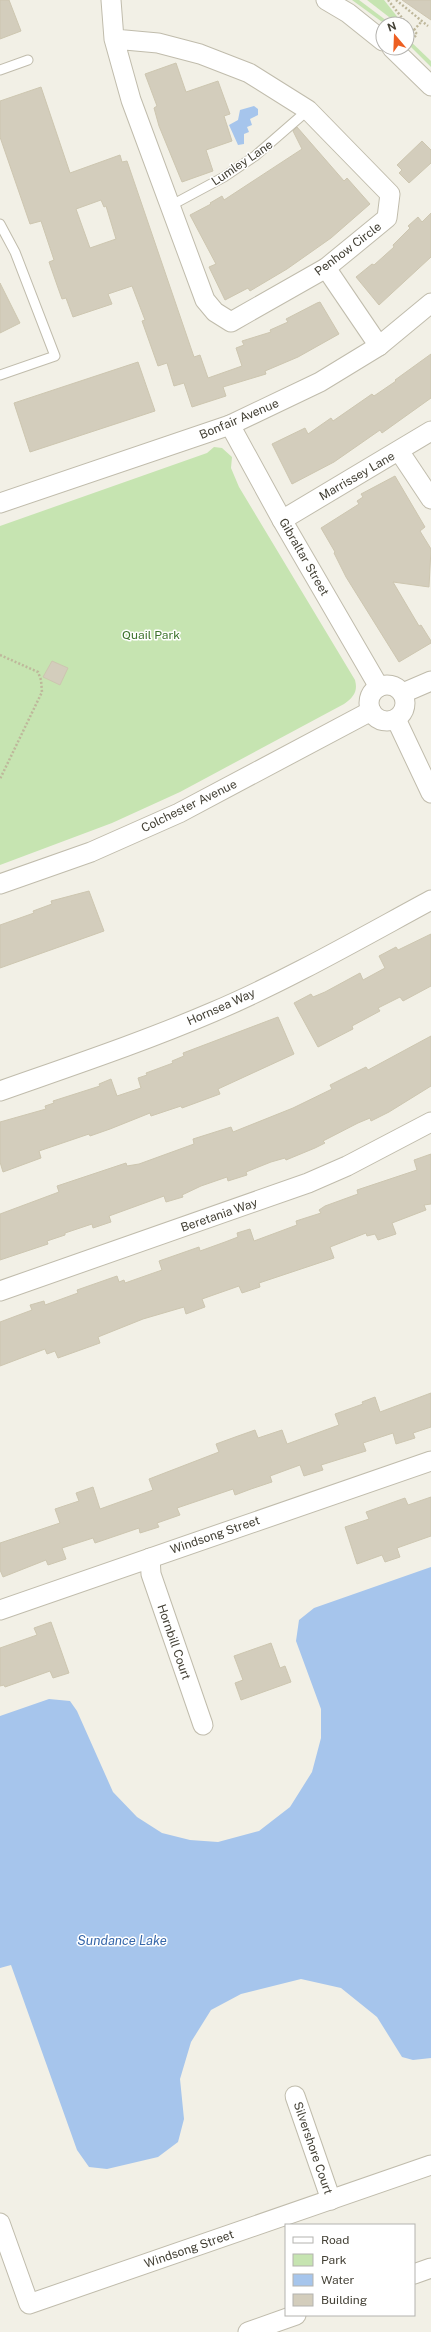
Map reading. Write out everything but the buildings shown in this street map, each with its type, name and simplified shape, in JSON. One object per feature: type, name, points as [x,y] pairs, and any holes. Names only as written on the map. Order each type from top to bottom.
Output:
[{"type":"street","name":"Penhow Circle","points":[[111,0],[114,39],[131,100],[205,300],[215,312],[231,322],[326,268],[387,218],[390,194],[308,110],[249,73],[200,54],[158,43],[114,39]]},
{"type":"street","points":[[326,0],[348,13],[375,34]]},
{"type":"street","points":[[400,56],[431,86]]},
{"type":"street","points":[[326,268],[379,346]]},
{"type":"street","name":"Bonfair Avenue","points":[[1,503],[230,425],[320,382],[379,346],[431,303]]},
{"type":"street","name":"Gibraltar Street","points":[[230,425],[282,520],[379,687]]},
{"type":"street","name":"Marrissey Lane","points":[[282,520],[431,431]]},
{"type":"street","points":[[399,451],[431,499]]},
{"type":"street","points":[[403,694],[431,681]]},
{"type":"street","points":[[394,686],[403,694],[406,699],[404,711],[396,720],[384,722],[374,716],[370,711],[370,699],[372,693],[379,687],[394,686]]},
{"type":"street","name":"Colchester Avenue","points":[[0,884],[91,852],[178,813],[370,711]]},
{"type":"street","points":[[396,720],[431,793]]},
{"type":"street","name":"Hornsea Way","points":[[0,1091],[140,1042],[213,1012],[285,979],[431,900]]},
{"type":"street","name":"Beretania Way","points":[[0,1291],[308,1183],[347,1166],[431,1122]]},
{"type":"street","name":"Windsong Street","points":[[0,1610],[431,1461]]},
{"type":"street","name":"Hornbill Court","points":[[150,1558],[151,1574],[203,1725]]},
{"type":"street","name":"Silvershore Court","points":[[295,2096],[331,2200]]},
{"type":"street","name":"Windsong Street","points":[[0,2223],[29,2304],[431,2165]]},
{"type":"street","points":[[415,2274],[431,2268]]},
{"type":"street","points":[[248,2332],[293,2316]]},
{"type":"lane","points":[[0,70],[28,60]]},
{"type":"lane","name":"Lumley Lane","points":[[170,206],[224,177],[255,156],[308,110]]},
{"type":"lane","points":[[0,224],[15,252],[55,356],[0,375]]},
{"type":"path","points":[[388,0],[401,16]]},
{"type":"path","points":[[396,0],[428,26]]},
{"type":"path","points":[[415,29],[422,21]]},
{"type":"path","points":[[0,655],[38,672],[42,680],[42,692],[0,779]]},
{"type":"green space","points":[[352,0],[359,0],[380,16],[375,17]]},
{"type":"green space","points":[[367,0],[384,0],[397,16],[388,16]]},
{"type":"green space","points":[[415,46],[431,61],[431,67],[415,51]]},
{"type":"green space","name":"Quail Park","points":[[214,447],[222,448],[232,457],[231,468],[239,487],[355,680],[356,687],[354,694],[344,704],[180,792],[112,823],[0,865],[0,526],[207,453]]},
{"type":"water","points":[[254,106],[258,109],[258,115],[250,119],[252,125],[247,127],[249,132],[244,134],[244,144],[238,145],[229,125],[238,120],[240,110]]},
{"type":"water","name":"Sundance Lake","points":[[431,1567],[431,2058],[413,2060],[402,2057],[377,2017],[341,1988],[301,1979],[241,1994],[211,2010],[191,2042],[180,2079],[184,2119],[178,2142],[158,2157],[107,2169],[89,2167],[77,2150],[11,1965],[0,1968],[0,1716],[49,1699],[70,1701],[77,1711],[113,1792],[137,1817],[162,1833],[190,1840],[218,1842],[259,1831],[290,1807],[312,1772],[321,1738],[321,1709],[296,1641],[299,1620],[314,1608]]}]
